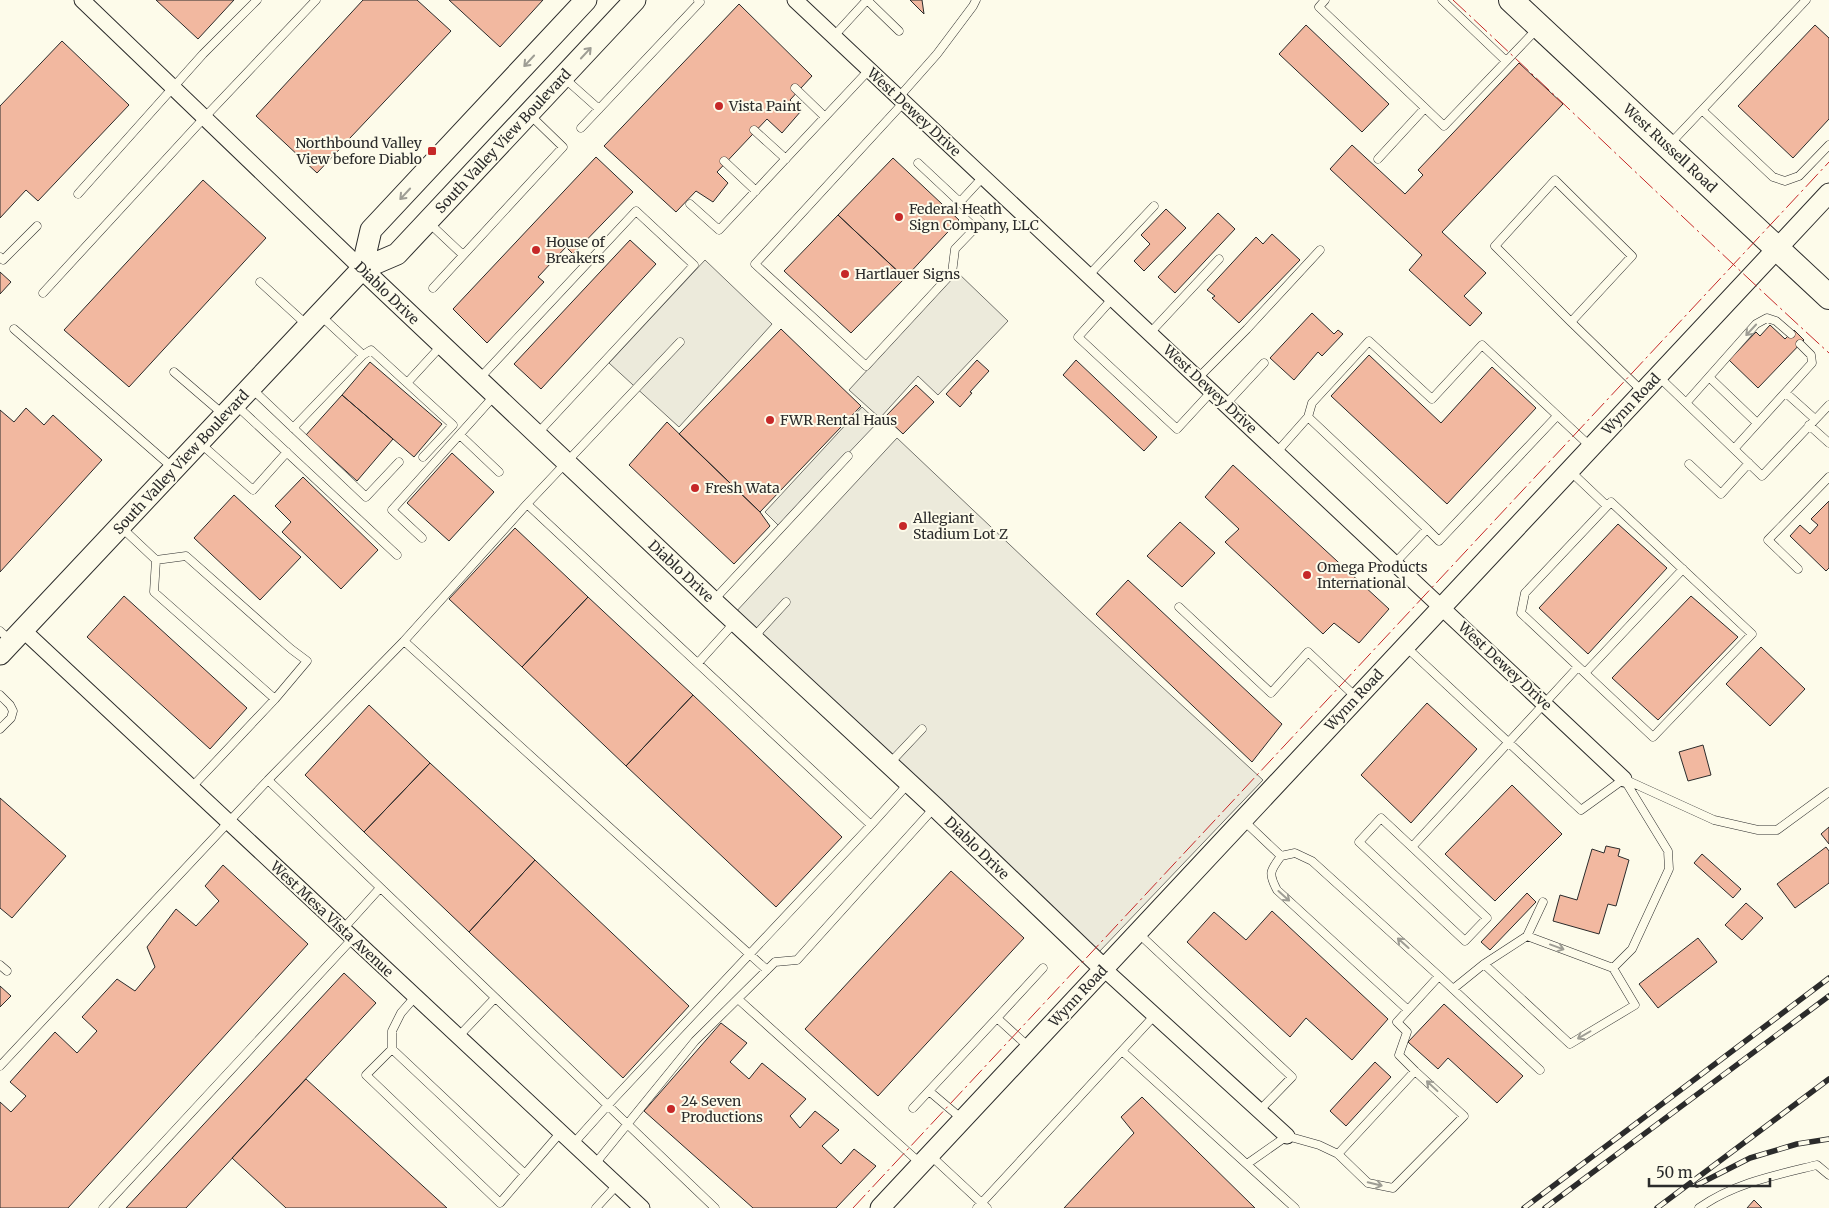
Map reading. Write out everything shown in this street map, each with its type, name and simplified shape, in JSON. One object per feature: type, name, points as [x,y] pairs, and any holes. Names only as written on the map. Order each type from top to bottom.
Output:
[{"type":"main road","points":[[362,270],[371,230],[586,0]]},
{"type":"main road","name":"South Valley View Boulevard","points":[[9,639],[120,527],[362,270],[397,254],[635,0]]},
{"type":"main road","name":"West Russell Road","points":[[1511,0],[1829,297]]},
{"type":"street","name":"Diablo Drive","points":[[82,0],[362,270],[935,807],[1104,969],[1286,1136]]},
{"type":"street","name":"West Dewey Drive","points":[[795,0],[1624,779]]},
{"type":"street","name":"Wynn Road","points":[[880,1208],[1829,193]]},
{"type":"street","name":"West Mesa Vista Avenue","points":[[9,639],[191,788],[642,1208]]},
{"type":"lane","points":[[78,194],[203,54],[257,0]]},
{"type":"lane","points":[[43,293],[204,118],[316,0]]},
{"type":"lane","points":[[581,128],[700,2],[698,0]]},
{"type":"lane","points":[[834,36],[867,0],[899,31]]},
{"type":"lane","points":[[918,163],[981,222],[955,249],[952,273],[866,366],[755,264],[901,100],[976,0]]},
{"type":"lane","points":[[1325,0],[1319,7],[1444,126],[1539,26]]},
{"type":"lane","points":[[1442,0],[1506,61]]},
{"type":"lane","points":[[1668,147],[1806,0]]},
{"type":"lane","points":[[690,204],[719,230],[869,70]]},
{"type":"lane","points":[[563,77],[598,109]]},
{"type":"lane","points":[[795,88],[825,117]]},
{"type":"lane","points":[[1378,159],[1425,108]]},
{"type":"lane","points":[[1702,110],[1773,177],[1786,181],[1800,176],[1829,145]]},
{"type":"lane","points":[[433,288],[563,147],[528,114]]},
{"type":"lane","points":[[754,130],[786,159]]},
{"type":"lane","points":[[724,161],[756,191]]},
{"type":"lane","points":[[960,202],[983,177]]},
{"type":"lane","points":[[1571,322],[1632,256],[1555,180],[1495,246],[1571,322],[1643,392]]},
{"type":"lane","points":[[1089,276],[1154,206]]},
{"type":"lane","points":[[478,379],[636,211],[694,265],[537,434]]},
{"type":"lane","points":[[427,222],[463,255]]},
{"type":"lane","points":[[0,257],[3,260],[37,226]]},
{"type":"lane","points":[[1198,378],[1247,329],[1320,250]]},
{"type":"lane","points":[[1150,333],[1219,260]]},
{"type":"lane","points":[[260,282],[363,355]]},
{"type":"lane","points":[[1113,298],[1078,337],[1177,429],[1212,391]]},
{"type":"lane","points":[[1686,403],[1756,324],[1767,318],[1776,321],[1790,334]]},
{"type":"lane","points":[[14,328],[174,469]]},
{"type":"lane","points":[[1277,452],[1308,417],[1312,403],[1369,341],[1432,399],[1482,345],[1591,447]]},
{"type":"lane","points":[[0,1066],[227,822],[404,641],[527,504],[680,342]]},
{"type":"lane","points":[[1734,449],[1812,362],[1811,355],[1800,344]]},
{"type":"lane","points":[[407,383],[442,345]]},
{"type":"lane","points":[[294,428],[363,355],[371,350],[453,425],[423,457]]},
{"type":"lane","points":[[1226,404],[1264,363]]},
{"type":"lane","points":[[174,372],[287,452],[397,555]]},
{"type":"lane","points":[[1657,376],[1762,476],[1829,405]]},
{"type":"lane","points":[[1709,377],[1757,423]]},
{"type":"lane","points":[[251,388],[366,497],[398,462]]},
{"type":"lane","points":[[1786,393],[1815,419]]},
{"type":"lane","points":[[422,538],[392,510],[495,395]]},
{"type":"lane","points":[[1308,417],[1439,541],[1557,416]]},
{"type":"lane","points":[[1810,426],[1829,444]]},
{"type":"lane","points":[[460,435],[499,472]]},
{"type":"lane","points":[[200,442],[253,490],[287,452]]},
{"type":"lane","points":[[713,601],[848,456]]},
{"type":"lane","points":[[1689,464],[1721,494],[1749,463]]},
{"type":"lane","points":[[1569,470],[1607,506]]},
{"type":"lane","points":[[1798,569],[1768,540],[1829,477]]},
{"type":"lane","points":[[1611,502],[1752,634],[1653,737],[1521,613],[1525,593],[1607,506],[1611,502]]},
{"type":"lane","points":[[527,504],[871,825]]},
{"type":"lane","points":[[120,527],[156,560]]},
{"type":"lane","points":[[1395,563],[1427,529]]},
{"type":"lane","points":[[156,560],[186,556],[307,661],[275,699],[191,788]]},
{"type":"lane","points":[[156,560],[154,592],[275,699]]},
{"type":"lane","points":[[1585,674],[1683,569]]},
{"type":"lane","points":[[753,638],[786,602]]},
{"type":"lane","points":[[1179,607],[1271,693],[1308,652],[1357,698]]},
{"type":"lane","points":[[698,664],[736,622]]},
{"type":"lane","points":[[404,641],[767,970]]},
{"type":"lane","points":[[1405,646],[1581,810],[1624,779]]},
{"type":"lane","points":[[1412,847],[1578,667]]},
{"type":"lane","points":[[0,695],[10,704],[13,712],[11,718],[0,729]]},
{"type":"lane","points":[[889,764],[922,729]]},
{"type":"lane","points":[[1624,779],[1670,798],[1714,820],[1758,830],[1776,830],[1829,792]]},
{"type":"lane","points":[[1613,968],[1632,949],[1669,869],[1668,851],[1624,779]]},
{"type":"lane","points":[[268,780],[715,1208]]},
{"type":"lane","points":[[573,1144],[909,783]]},
{"type":"lane","points":[[595,1164],[695,1042],[775,962],[797,960],[935,807]]},
{"type":"lane","points":[[1381,818],[1412,847],[1487,918],[1465,942],[1359,842],[1381,818]]},
{"type":"lane","points":[[1243,820],[1281,856]]},
{"type":"lane","points":[[1408,1010],[1277,890],[1271,879],[1271,870],[1281,856],[1295,852],[1312,861],[1453,988],[1540,1070]]},
{"type":"lane","points":[[103,1208],[348,934],[380,888]]},
{"type":"lane","points":[[1453,988],[1484,964],[1526,936],[1543,902]]},
{"type":"lane","points":[[1138,933],[1292,1077],[1259,1111]]},
{"type":"lane","points":[[1484,964],[1570,1044],[1636,1005],[1613,968],[1526,936]]},
{"type":"lane","points":[[0,965],[7,971]]},
{"type":"lane","points":[[913,1108],[1044,968]]},
{"type":"lane","points":[[1246,1164],[1286,1136],[1318,1145],[1338,1154],[1368,1182],[1393,1188],[1464,1116],[1399,1055],[1407,1032],[1397,1022],[1439,976]]},
{"type":"lane","points":[[415,997],[401,1013],[392,1031],[392,1048],[366,1076],[500,1203],[561,1132]]},
{"type":"lane","points":[[458,1037],[495,998]]},
{"type":"lane","points":[[738,999],[982,1206],[1155,1016]]},
{"type":"lane","points":[[997,1018],[1030,1048]]},
{"type":"lane","points":[[392,1048],[525,1174]]},
{"type":"lane","points":[[1122,1051],[1295,1208]]},
{"type":"lane","points":[[1338,1154],[1415,1071]]},
{"type":"lane","points":[[929,1091],[962,1120]]},
{"type":"lane","points":[[1699,1208],[1716,1196],[1766,1177],[1817,1165],[1829,1175]]},
{"type":"lane","points":[[596,1208],[617,1185]]},
{"type":"shaded area","points":[[705,260],[772,324],[679,427],[609,363]]},
{"type":"shaded area","points":[[957,272],[1008,321],[938,395],[918,376],[880,418],[849,390]]},
{"type":"shaded area","points":[[862,407],[878,422],[779,526],[765,512]]},
{"type":"shaded area","points":[[897,438],[1084,615],[1263,780],[1099,952],[734,614]]},
{"type":"building","points":[[156,0],[234,0],[198,39]]},
{"type":"building","points":[[363,0],[417,0],[451,31],[317,173],[256,116]]},
{"type":"building","points":[[449,0],[543,0],[500,47]]},
{"type":"building","points":[[910,0],[922,0],[924,14]]},
{"type":"building","name":"Vista Paint","points":[[739,4],[812,76],[790,100],[801,111],[782,133],[767,119],[717,172],[728,183],[713,202],[696,191],[676,212],[604,146]]},
{"type":"building","points":[[1306,25],[1389,104],[1362,132],[1279,54]]},
{"type":"building","points":[[1815,25],[1829,38],[1829,119],[1793,158],[1738,106]]},
{"type":"building","points":[[62,41],[129,105],[38,201],[26,190],[0,218],[0,106]]},
{"type":"building","points":[[1519,63],[1563,104],[1442,232],[1486,273],[1464,296],[1482,313],[1470,326],[1409,270],[1422,255],[1330,169],[1352,145],[1405,194],[1423,175],[1418,170]]},
{"type":"building","name":"House of Breakers","points":[[596,157],[633,192],[573,254],[566,247],[538,277],[544,282],[487,343],[453,309]]},
{"type":"building","name":"Federal Heath Sign Company, LLC","points":[[893,158],[959,220],[905,278],[838,215]]},
{"type":"building","points":[[203,180],[266,238],[129,387],[64,330]]},
{"type":"building","points":[[1166,209],[1186,228],[1144,271],[1134,261],[1150,244],[1141,235]]},
{"type":"building","points":[[1218,213],[1235,229],[1175,293],[1158,277]]},
{"type":"building","name":"Hartlauer Signs","points":[[838,215],[905,278],[851,333],[784,271]]},
{"type":"building","points":[[1272,234],[1300,260],[1239,323],[1212,298],[1215,296],[1207,290],[1256,237],[1263,244]]},
{"type":"building","points":[[630,240],[656,264],[541,389],[514,364]]},
{"type":"building","points":[[0,272],[11,282],[0,294]]},
{"type":"building","points":[[1312,313],[1334,334],[1338,330],[1343,334],[1322,356],[1318,352],[1294,380],[1270,358]]},
{"type":"building","points":[[1770,325],[1785,339],[1794,330],[1804,340],[1758,388],[1729,360],[1756,332],[1760,336]]},
{"type":"building","name":"FWR Rental Haus","points":[[781,329],[861,406],[760,512],[679,434]]},
{"type":"building","points":[[1369,355],[1441,423],[1492,367],[1536,408],[1447,504],[1331,396]]},
{"type":"building","points":[[977,360],[989,371],[970,392],[972,393],[960,407],[946,394]]},
{"type":"building","points":[[1076,360],[1157,437],[1144,451],[1063,375]]},
{"type":"building","points":[[370,362],[442,424],[414,457],[342,395]]},
{"type":"building","points":[[916,385],[934,402],[903,434],[885,417]]},
{"type":"building","points":[[342,395],[393,439],[357,481],[306,435]]},
{"type":"building","points":[[26,408],[44,425],[53,415],[102,460],[0,572],[0,410],[14,422]]},
{"type":"building","name":"Fresh Wata","points":[[667,422],[760,512],[770,526],[734,564],[629,465]]},
{"type":"building","points":[[452,453],[494,492],[449,541],[407,503]]},
{"type":"building","name":"Omega Products International","points":[[1233,465],[1389,609],[1359,643],[1334,623],[1323,634],[1225,542],[1239,529],[1205,497]]},
{"type":"building","points":[[303,477],[378,550],[341,589],[282,532],[291,522],[275,506]]},
{"type":"building","points":[[234,495],[301,557],[260,600],[194,538]]},
{"type":"building","points":[[1829,501],[1829,568],[1826,571],[1790,536],[1800,525],[1810,534],[1818,525],[1811,519]]},
{"type":"building","points":[[1180,522],[1215,553],[1182,587],[1147,556]]},
{"type":"building","points":[[1618,524],[1667,568],[1588,654],[1539,608]]},
{"type":"building","points":[[515,528],[588,597],[522,667],[449,599]]},
{"type":"building","points":[[1128,580],[1282,724],[1252,762],[1096,614]]},
{"type":"building","points":[[124,596],[247,708],[210,749],[87,637]]},
{"type":"building","points":[[1691,596],[1738,637],[1658,720],[1612,678]]},
{"type":"building","points":[[588,597],[693,695],[626,766],[522,667]]},
{"type":"building","points":[[1761,647],[1805,689],[1770,726],[1726,684]]},
{"type":"building","points":[[693,695],[842,837],[776,907],[626,766]]},
{"type":"building","points":[[1427,703],[1477,749],[1411,823],[1361,775]]},
{"type":"building","points":[[369,705],[430,763],[364,832],[305,775]]},
{"type":"building","points":[[1703,745],[1711,775],[1688,781],[1679,752]]},
{"type":"building","points":[[430,763],[535,860],[469,932],[364,832]]},
{"type":"building","points":[[1512,785],[1562,834],[1495,901],[1445,854]]},
{"type":"building","points":[[0,798],[66,856],[12,918],[0,908]]},
{"type":"building","points":[[1829,827],[1829,844],[1821,834]]},
{"type":"building","points":[[1606,846],[1620,849],[1618,856],[1629,860],[1616,906],[1608,904],[1599,934],[1553,921],[1560,895],[1577,900],[1592,849],[1604,853]]},
{"type":"building","points":[[1826,847],[1829,851],[1829,883],[1795,908],[1777,884]]},
{"type":"building","points":[[1702,854],[1741,889],[1733,898],[1694,863]]},
{"type":"building","points":[[535,860],[689,1006],[623,1078],[469,932]]},
{"type":"building","points":[[223,865],[308,944],[68,1208],[0,1208],[0,1102],[11,1112],[26,1096],[10,1082],[55,1032],[77,1053],[97,1031],[82,1017],[117,979],[135,991],[155,967],[147,947],[176,909],[196,926],[219,901],[205,886]]},
{"type":"building","points":[[951,871],[1024,938],[878,1096],[805,1029]]},
{"type":"building","points":[[1527,893],[1536,902],[1490,950],[1481,942]]},
{"type":"building","points":[[1746,903],[1763,918],[1742,940],[1725,925]]},
{"type":"building","points":[[1272,911],[1388,1019],[1352,1060],[1306,1018],[1290,1037],[1187,942],[1214,912],[1246,940]]},
{"type":"building","points":[[1698,938],[1717,962],[1658,1008],[1639,984]]},
{"type":"building","points":[[344,973],[376,1003],[186,1208],[126,1208]]},
{"type":"building","points":[[0,986],[11,996],[0,1007]]},
{"type":"building","points":[[1444,1004],[1523,1076],[1497,1103],[1448,1058],[1438,1069],[1408,1042]]},
{"type":"building","points":[[721,1023],[747,1043],[730,1062],[749,1079],[762,1063],[806,1099],[790,1116],[800,1128],[815,1111],[839,1130],[822,1146],[841,1164],[854,1149],[876,1166],[836,1208],[753,1208],[644,1111]]},
{"type":"building","points":[[1375,1062],[1391,1077],[1346,1126],[1330,1111]]},
{"type":"building","points":[[306,1079],[447,1208],[286,1208],[232,1158]]},
{"type":"building","points":[[1142,1097],[1255,1208],[1064,1208],[1134,1133],[1121,1117]]},
{"type":"building","points":[[1754,1200],[1762,1208],[1747,1208]]},
{"type":"railway","points":[[1524,1208],[1829,978]]},
{"type":"railway","points":[[1545,1208],[1829,996]]},
{"type":"railway","points":[[1657,1208],[1829,1079]]},
{"type":"railway","points":[[1697,1185],[1750,1158],[1797,1144],[1829,1139]]},
{"type":"power","points":[[1453,0],[1829,353]]},
{"type":"power","points":[[853,1208],[1829,162]]},
{"type":"place","name":"Vista Paint","points":[[719,106]]},
{"type":"place","name":"Northbound Valley View before Diablo","points":[[432,151]]},
{"type":"place","name":"Federal Heath Sign Company, LLC","points":[[899,217]]},
{"type":"place","name":"House of Breakers","points":[[536,250]]},
{"type":"place","name":"Hartlauer Signs","points":[[845,274]]},
{"type":"place","name":"FWR Rental Haus","points":[[770,420]]},
{"type":"place","name":"Fresh Wata","points":[[695,488]]},
{"type":"place","name":"Allegiant Stadium Lot Z","points":[[903,526]]},
{"type":"place","name":"Omega Products International","points":[[1307,575]]},
{"type":"place","name":"24 Seven Productions","points":[[671,1109]]}]
